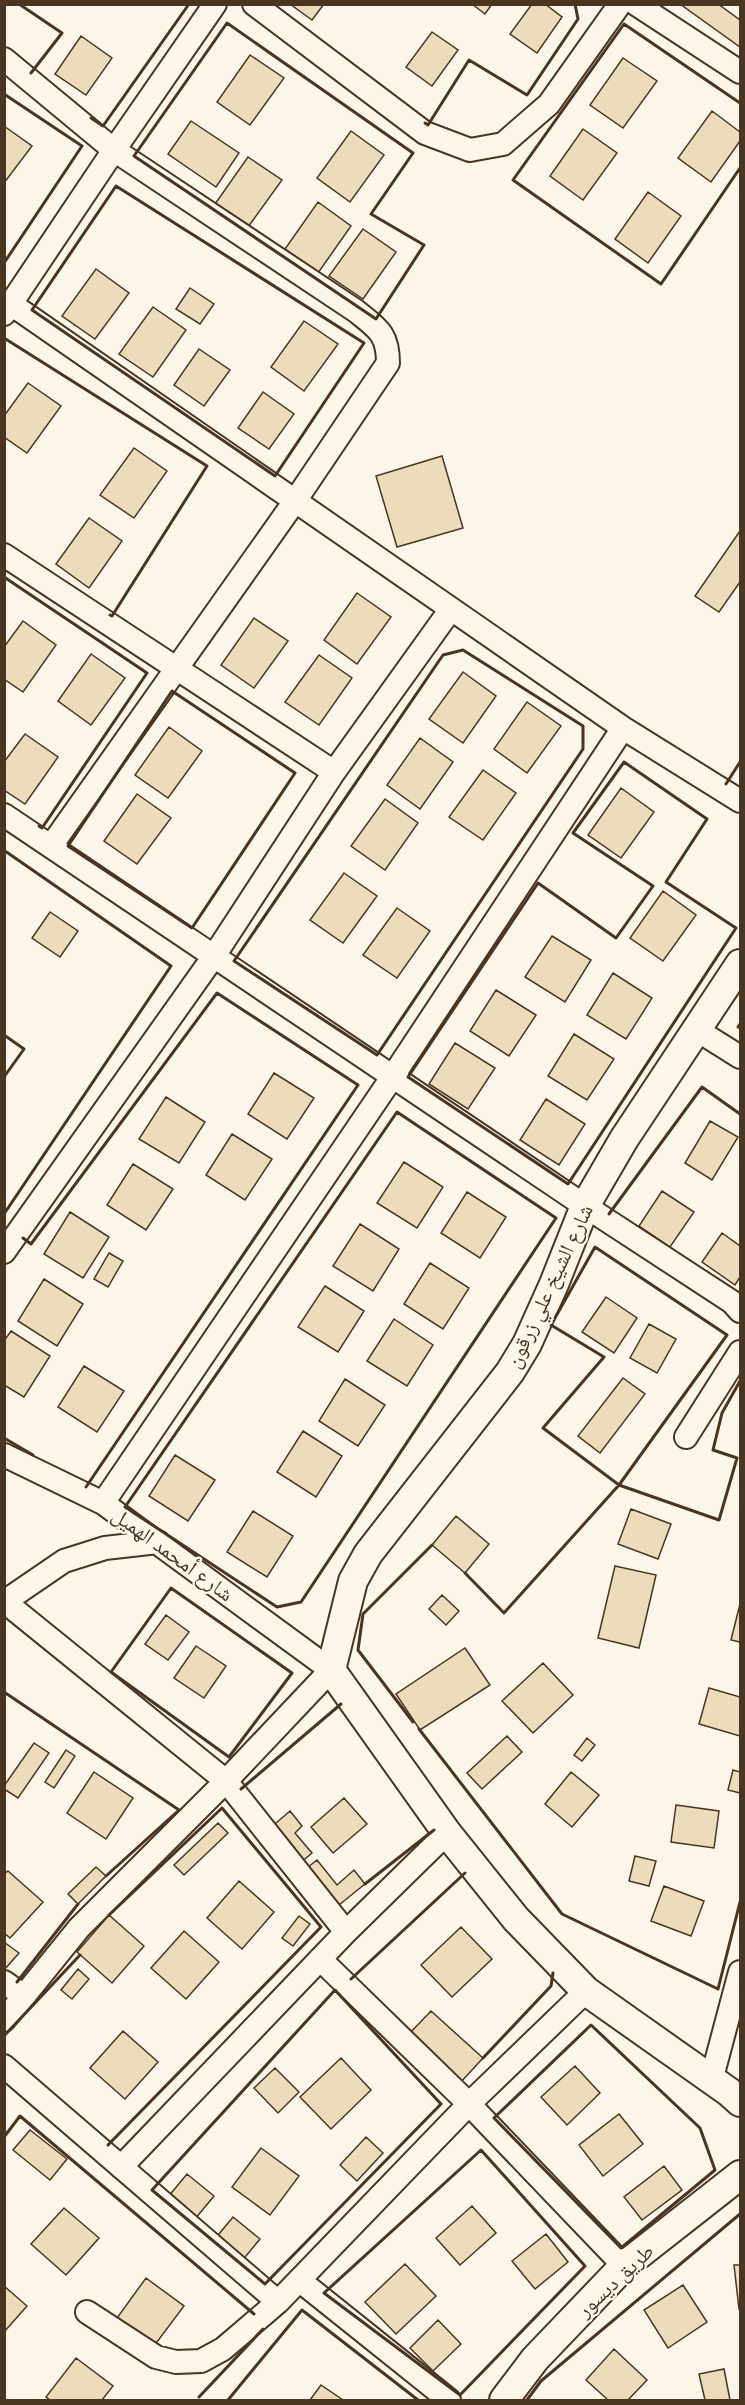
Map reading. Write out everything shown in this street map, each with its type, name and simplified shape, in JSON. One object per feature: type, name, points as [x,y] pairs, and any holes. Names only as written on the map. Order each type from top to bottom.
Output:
[{"type":"main road","name":"شارع الشيخ علي زرقون","points":[[331,1670],[353,1581],[368,1554],[510,1372],[527,1344],[550,1294],[585,1206],[624,1139],[741,964]]},
{"type":"main road","points":[[331,1670],[447,1833],[516,1919],[586,1991],[729,2092],[741,2103]]},
{"type":"main road","name":"طريق ديسور","points":[[504,2400],[535,2359],[624,2266],[741,2175]]},
{"type":"street","points":[[215,4],[9,300],[623,728],[741,801]]},
{"type":"street","points":[[254,4],[426,134],[470,150],[503,144],[549,104],[620,4]]},
{"type":"street","points":[[636,4],[741,72]]},
{"type":"street","points":[[4,58],[114,150],[356,311],[381,332],[388,346],[388,363],[295,501],[51,846]]},
{"type":"street","points":[[4,555],[334,772]]},
{"type":"street","points":[[4,1252],[214,956],[334,772],[451,609]]},
{"type":"street","points":[[103,1503],[393,1076],[623,728]]},
{"type":"street","points":[[4,815],[585,1206],[732,1302],[741,1311]]},
{"type":"street","points":[[698,1030],[741,1057]]},
{"type":"street","points":[[686,1437],[741,1352]]},
{"type":"street","name":"شارع أمحمد الهميل","points":[[4,1455],[103,1503],[331,1670]]},
{"type":"street","points":[[158,1542],[105,1548],[64,1561],[5,1602],[226,1781],[346,1932]]},
{"type":"street","points":[[4,2020],[79,1928],[226,1781],[331,1670]]},
{"type":"street","points":[[121,2167],[346,1932],[447,1833]]},
{"type":"street","points":[[320,1959],[469,2104],[624,2266]]},
{"type":"street","points":[[711,2081],[741,1972]]},
{"type":"street","points":[[4,1982],[24,1996]]},
{"type":"street","points":[[87,2312],[156,2357],[176,2362],[201,2361],[223,2349],[279,2302],[469,2104],[586,1991]]},
{"type":"street","points":[[4,2066],[279,2302]]},
{"type":"street","points":[[299,2280],[449,2400]]},
{"type":"building","points":[[290,4],[324,4],[312,20]]},
{"type":"building","points":[[472,4],[492,4],[485,14]]},
{"type":"building","points":[[532,4],[545,4],[562,17],[537,53],[510,34]]},
{"type":"building","points":[[680,4],[718,4],[740,20],[740,47]]},
{"type":"building","points":[[432,32],[458,50],[432,86],[406,67]]},
{"type":"building","points":[[81,36],[112,58],[86,95],[55,74]]},
{"type":"building","points":[[250,55],[284,78],[250,125],[217,102]]},
{"type":"building","points":[[623,58],[657,81],[623,128],[590,105]]},
{"type":"building","points":[[712,111],[740,132],[740,141],[711,182],[678,158]]},
{"type":"building","points":[[191,121],[239,153],[216,187],[168,154]]},
{"type":"building","points":[[4,126],[32,146],[4,183]]},
{"type":"building","points":[[583,129],[617,153],[583,200],[550,176]]},
{"type":"building","points":[[351,131],[384,155],[350,202],[317,178]]},
{"type":"building","points":[[248,157],[282,180],[248,227],[215,204]]},
{"type":"building","points":[[648,192],[681,216],[648,263],[615,239]]},
{"type":"building","points":[[318,202],[351,226],[318,273],[285,249]]},
{"type":"building","points":[[363,229],[396,252],[363,299],[329,276]]},
{"type":"building","points":[[96,269],[129,293],[95,339],[62,316]]},
{"type":"building","points":[[190,288],[214,304],[200,324],[176,309]]},
{"type":"building","points":[[153,307],[186,330],[153,377],[119,354]]},
{"type":"building","points":[[304,321],[338,344],[304,391],[271,367]]},
{"type":"building","points":[[199,349],[230,370],[204,406],[174,385]]},
{"type":"building","points":[[28,383],[61,406],[27,453],[4,437],[4,416]]},
{"type":"building","points":[[263,392],[294,414],[269,449],[238,428]]},
{"type":"building","points":[[134,448],[167,471],[134,518],[100,495]]},
{"type":"building","points":[[442,456],[463,528],[397,547],[376,476]]},
{"type":"building","points":[[89,518],[122,541],[89,588],[56,564]]},
{"type":"building","points":[[740,531],[740,582],[719,612],[695,596]]},
{"type":"building","points":[[357,593],[391,617],[357,664],[324,640]]},
{"type":"building","points":[[254,618],[288,641],[254,688],[221,665]]},
{"type":"building","points":[[23,621],[56,645],[23,692],[4,679],[4,647]]},
{"type":"building","points":[[91,654],[125,678],[91,725],[58,701]]},
{"type":"building","points":[[319,655],[352,678],[319,725],[285,702]]},
{"type":"building","points":[[463,672],[496,696],[463,743],[429,719]]},
{"type":"building","points":[[527,702],[561,726],[527,773],[494,749]]},
{"type":"building","points":[[169,727],[202,751],[168,798],[135,775]]},
{"type":"building","points":[[25,734],[58,757],[25,804],[4,790],[4,762]]},
{"type":"building","points":[[420,738],[453,762],[420,809],[387,785]]},
{"type":"building","points":[[483,770],[516,793],[483,840],[449,817]]},
{"type":"building","points":[[621,788],[654,812],[621,858],[588,835]]},
{"type":"building","points":[[137,794],[171,818],[137,864],[104,841]]},
{"type":"building","points":[[385,799],[418,823],[385,870],[351,846]]},
{"type":"building","points":[[344,873],[377,896],[343,943],[310,920]]},
{"type":"building","points":[[663,891],[696,915],[663,961],[630,938]]},
{"type":"building","points":[[397,908],[430,931],[397,978],[363,955]]},
{"type":"building","points":[[50,912],[78,931],[60,957],[32,938]]},
{"type":"building","points":[[552,936],[591,960],[565,1002],[525,977]]},
{"type":"building","points":[[613,973],[652,998],[626,1039],[587,1015]]},
{"type":"building","points":[[496,990],[536,1015],[509,1056],[470,1031]]},
{"type":"building","points":[[574,1034],[614,1059],[587,1100],[548,1076]]},
{"type":"building","points":[[455,1043],[495,1068],[468,1109],[429,1084]]},
{"type":"building","points":[[274,1073],[314,1098],[287,1139],[248,1114]]},
{"type":"building","points":[[166,1097],[205,1122],[179,1163],[139,1139]]},
{"type":"building","points":[[546,1099],[585,1124],[559,1165],[520,1140]]},
{"type":"building","points":[[710,1121],[738,1137],[712,1180],[685,1163]]},
{"type":"building","points":[[232,1134],[272,1159],[245,1200],[206,1175]]},
{"type":"building","points":[[404,1162],[443,1187],[417,1228],[377,1203]]},
{"type":"building","points":[[133,1164],[173,1189],[146,1230],[107,1205]]},
{"type":"building","points":[[662,1191],[694,1212],[670,1247],[639,1226]]},
{"type":"building","points":[[467,1192],[506,1217],[480,1258],[441,1233]]},
{"type":"building","points":[[70,1212],[109,1237],[83,1278],[44,1254]]},
{"type":"building","points":[[360,1224],[399,1249],[373,1291],[333,1266]]},
{"type":"building","points":[[722,1233],[740,1246],[740,1277],[735,1285],[702,1262]]},
{"type":"building","points":[[109,1253],[123,1261],[108,1287],[94,1279]]},
{"type":"building","points":[[430,1263],[469,1288],[443,1329],[404,1304]]},
{"type":"building","points":[[44,1279],[83,1304],[57,1346],[18,1321]]},
{"type":"building","points":[[325,1286],[364,1311],[338,1352],[298,1327]]},
{"type":"building","points":[[606,1297],[637,1318],[614,1353],[582,1332]]},
{"type":"building","points":[[394,1319],[433,1345],[407,1386],[367,1361]]},
{"type":"building","points":[[649,1324],[676,1339],[657,1373],[630,1358]]},
{"type":"building","points":[[11,1331],[50,1356],[24,1397],[4,1385],[4,1341]]},
{"type":"building","points":[[84,1366],[124,1391],[97,1432],[58,1407]]},
{"type":"building","points":[[623,1378],[645,1394],[600,1453],[578,1436]]},
{"type":"building","points":[[345,1379],[385,1405],[358,1446],[319,1421]]},
{"type":"building","points":[[303,1431],[342,1456],[316,1497],[277,1472]]},
{"type":"building","points":[[175,1455],[215,1480],[188,1521],[149,1496]]},
{"type":"building","points":[[631,1509],[671,1524],[658,1559],[618,1544]]},
{"type":"building","points":[[253,1511],[293,1536],[267,1577],[227,1552]]},
{"type":"building","points":[[456,1516],[489,1544],[465,1573],[432,1545]]},
{"type":"building","points":[[615,1566],[656,1575],[639,1648],[598,1638]]},
{"type":"building","points":[[442,1595],[459,1611],[446,1625],[429,1609]]},
{"type":"building","points":[[740,1604],[740,1642],[731,1640]]},
{"type":"building","points":[[166,1615],[189,1632],[168,1660],[145,1644]]},
{"type":"building","points":[[196,1646],[226,1666],[204,1698],[174,1678]]},
{"type":"building","points":[[465,1648],[490,1685],[420,1730],[396,1694]]},
{"type":"building","points":[[543,1663],[573,1695],[533,1733],[502,1701]]},
{"type":"building","points":[[709,1688],[740,1697],[740,1736],[699,1724]]},
{"type":"building","points":[[507,1736],[522,1752],[482,1789],[467,1773]]},
{"type":"building","points":[[587,1738],[595,1745],[582,1761],[574,1755]]},
{"type":"building","points":[[34,1743],[49,1753],[18,1798],[4,1789],[4,1786]]},
{"type":"building","points":[[66,1750],[75,1756],[54,1788],[45,1782]]},
{"type":"building","points":[[733,1770],[740,1772],[740,1793],[728,1790]]},
{"type":"building","points":[[94,1772],[133,1798],[106,1839],[67,1813]]},
{"type":"building","points":[[571,1772],[599,1795],[572,1827],[545,1804]]},
{"type":"building","points":[[344,1798],[367,1824],[333,1853],[311,1827]]},
{"type":"building","points":[[676,1805],[719,1811],[714,1848],[671,1842]]},
{"type":"building","points":[[290,1811],[302,1826],[295,1833],[312,1853],[298,1865],[269,1829]]},
{"type":"building","points":[[218,1823],[228,1833],[184,1875],[174,1865]]},
{"type":"building","points":[[635,1856],[656,1861],[649,1886],[629,1881]]},
{"type":"building","points":[[317,1860],[337,1885],[354,1870],[365,1884],[334,1909],[303,1871]]},
{"type":"building","points":[[96,1867],[106,1876],[78,1904],[68,1894]]},
{"type":"building","points":[[8,1871],[43,1902],[10,1938],[4,1933],[4,1874]]},
{"type":"building","points":[[239,1881],[274,1912],[242,1949],[207,1918]]},
{"type":"building","points":[[664,1886],[704,1901],[691,1936],[651,1921]]},
{"type":"building","points":[[109,1915],[144,1946],[112,1983],[77,1952]]},
{"type":"building","points":[[299,1916],[310,1924],[293,1946],[282,1938]]},
{"type":"building","points":[[461,1927],[492,1959],[452,1997],[421,1965]]},
{"type":"building","points":[[184,1931],[219,1962],[186,1999],[151,1968]]},
{"type":"building","points":[[4,1942],[19,1953],[4,1970]]},
{"type":"building","points":[[78,1969],[89,1979],[72,1999],[61,1990]]},
{"type":"building","points":[[431,2011],[483,2058],[460,2083],[408,2035]]},
{"type":"building","points":[[123,2031],[158,2062],[125,2099],[90,2068]]},
{"type":"building","points":[[341,2058],[371,2090],[331,2129],[300,2097]]},
{"type":"building","points":[[575,2066],[600,2093],[567,2125],[541,2097]]},
{"type":"building","points":[[275,2068],[299,2092],[278,2113],[254,2088]]},
{"type":"building","points":[[619,2114],[643,2144],[603,2176],[579,2145]]},
{"type":"building","points":[[30,2130],[67,2159],[50,2180],[13,2150]]},
{"type":"building","points":[[366,2137],[383,2153],[357,2181],[340,2165]]},
{"type":"building","points":[[261,2148],[299,2176],[270,2215],[232,2187]]},
{"type":"building","points":[[664,2166],[682,2190],[642,2220],[624,2197]]},
{"type":"building","points":[[187,2174],[214,2196],[195,2219],[168,2197]]},
{"type":"building","points":[[472,2206],[496,2233],[460,2265],[436,2238]]},
{"type":"building","points":[[64,2208],[99,2238],[66,2275],[31,2244]]},
{"type":"building","points":[[233,2217],[260,2239],[241,2262],[214,2240]]},
{"type":"building","points":[[546,2234],[568,2262],[535,2289],[512,2261]]},
{"type":"building","points":[[405,2264],[436,2296],[396,2334],[365,2302]]},
{"type":"building","points":[[734,2265],[740,2265],[740,2309],[739,2309]]},
{"type":"building","points":[[146,2278],[184,2306],[154,2346],[117,2318]]},
{"type":"building","points":[[683,2285],[707,2322],[668,2348],[644,2310]]},
{"type":"building","points":[[4,2286],[27,2306],[4,2332]]},
{"type":"building","points":[[438,2320],[461,2344],[433,2371],[410,2348]]},
{"type":"building","points":[[614,2349],[647,2380],[628,2400],[608,2400],[586,2380]]},
{"type":"building","points":[[76,2358],[113,2386],[102,2400],[50,2400],[46,2397]]},
{"type":"building","points":[[724,2369],[730,2400],[705,2400],[699,2374]]},
{"type":"building","points":[[321,2385],[343,2400],[310,2400]]},
{"type":"wall","points":[[19,4],[62,33],[31,73]]},
{"type":"wall","points":[[91,118],[103,126],[189,4]]},
{"type":"wall","points":[[425,123],[428,125],[469,60],[527,95],[578,19],[575,4]]},
{"type":"wall","points":[[227,23],[413,153],[371,214],[424,245],[376,319],[134,156],[227,23]]},
{"type":"wall","points":[[740,103],[624,24],[513,180],[661,284],[740,168]]},
{"type":"wall","points":[[4,94],[82,146],[4,263]]},
{"type":"wall","points":[[116,186],[364,343],[275,476],[32,310],[116,186]]},
{"type":"wall","points":[[4,338],[207,466],[112,616],[110,615]]},
{"type":"wall","points":[[4,577],[147,673],[42,828],[39,826]]},
{"type":"wall","points":[[463,650],[583,726],[583,749],[377,1055],[234,961],[443,655],[463,650]]},
{"type":"wall","points":[[172,691],[295,773],[192,928],[68,846],[172,691]]},
{"type":"wall","points":[[624,762],[707,819],[666,882],[736,928],[568,1184],[408,1077],[538,883],[616,938],[653,886],[573,833],[624,762]]},
{"type":"wall","points":[[726,784],[740,762]]},
{"type":"wall","points":[[4,1214],[171,966],[5,851]]},
{"type":"wall","points":[[23,1238],[31,1244],[217,993],[358,1085],[86,1487]]},
{"type":"wall","points":[[740,1024],[738,1027],[740,1028]]},
{"type":"wall","points":[[4,1035],[24,1049],[4,1077]]},
{"type":"wall","points":[[609,1214],[702,1087],[740,1114]]},
{"type":"wall","points":[[397,1112],[556,1218],[301,1602],[277,1607],[125,1507],[397,1112]]},
{"type":"wall","points":[[465,1573],[504,1613],[619,1485],[727,1335],[595,1247],[551,1325],[604,1357],[543,1428],[619,1485],[719,1520],[737,1458],[713,1450],[722,1413],[740,1381]]},
{"type":"wall","points":[[4,1438],[33,1455]]},
{"type":"wall","points":[[413,1722],[358,1650],[363,1614],[432,1545]]},
{"type":"wall","points":[[171,1588],[292,1673],[229,1757],[111,1672],[171,1588]]},
{"type":"wall","points":[[4,1692],[179,1810],[106,1876]]},
{"type":"wall","points":[[241,1789],[341,1704]]},
{"type":"wall","points":[[419,1729],[562,1914],[718,1989],[740,1902]]},
{"type":"wall","points":[[108,2145],[321,1927],[222,1808],[109,1915]]},
{"type":"wall","points":[[365,1884],[434,1830]]},
{"type":"wall","points":[[351,1979],[465,1873]]},
{"type":"wall","points":[[17,1982],[78,1904]]},
{"type":"wall","points":[[4,2036],[80,1955]]},
{"type":"wall","points":[[483,2058],[551,1986],[553,1973]]},
{"type":"wall","points":[[335,1990],[441,2104],[265,2284],[152,2190],[335,1990]]},
{"type":"wall","points":[[591,2025],[700,2128],[715,2170],[621,2248],[494,2118],[591,2025]]},
{"type":"wall","points":[[4,2137],[20,2116],[254,2314]]},
{"type":"wall","points":[[481,2150],[585,2266],[460,2395],[324,2293],[481,2150]]},
{"type":"wall","points":[[527,2400],[541,2381],[740,2214]]},
{"type":"wall","points":[[228,2400],[302,2310],[418,2400]]},
{"type":"wall","points":[[199,2397],[263,2329]]}]
